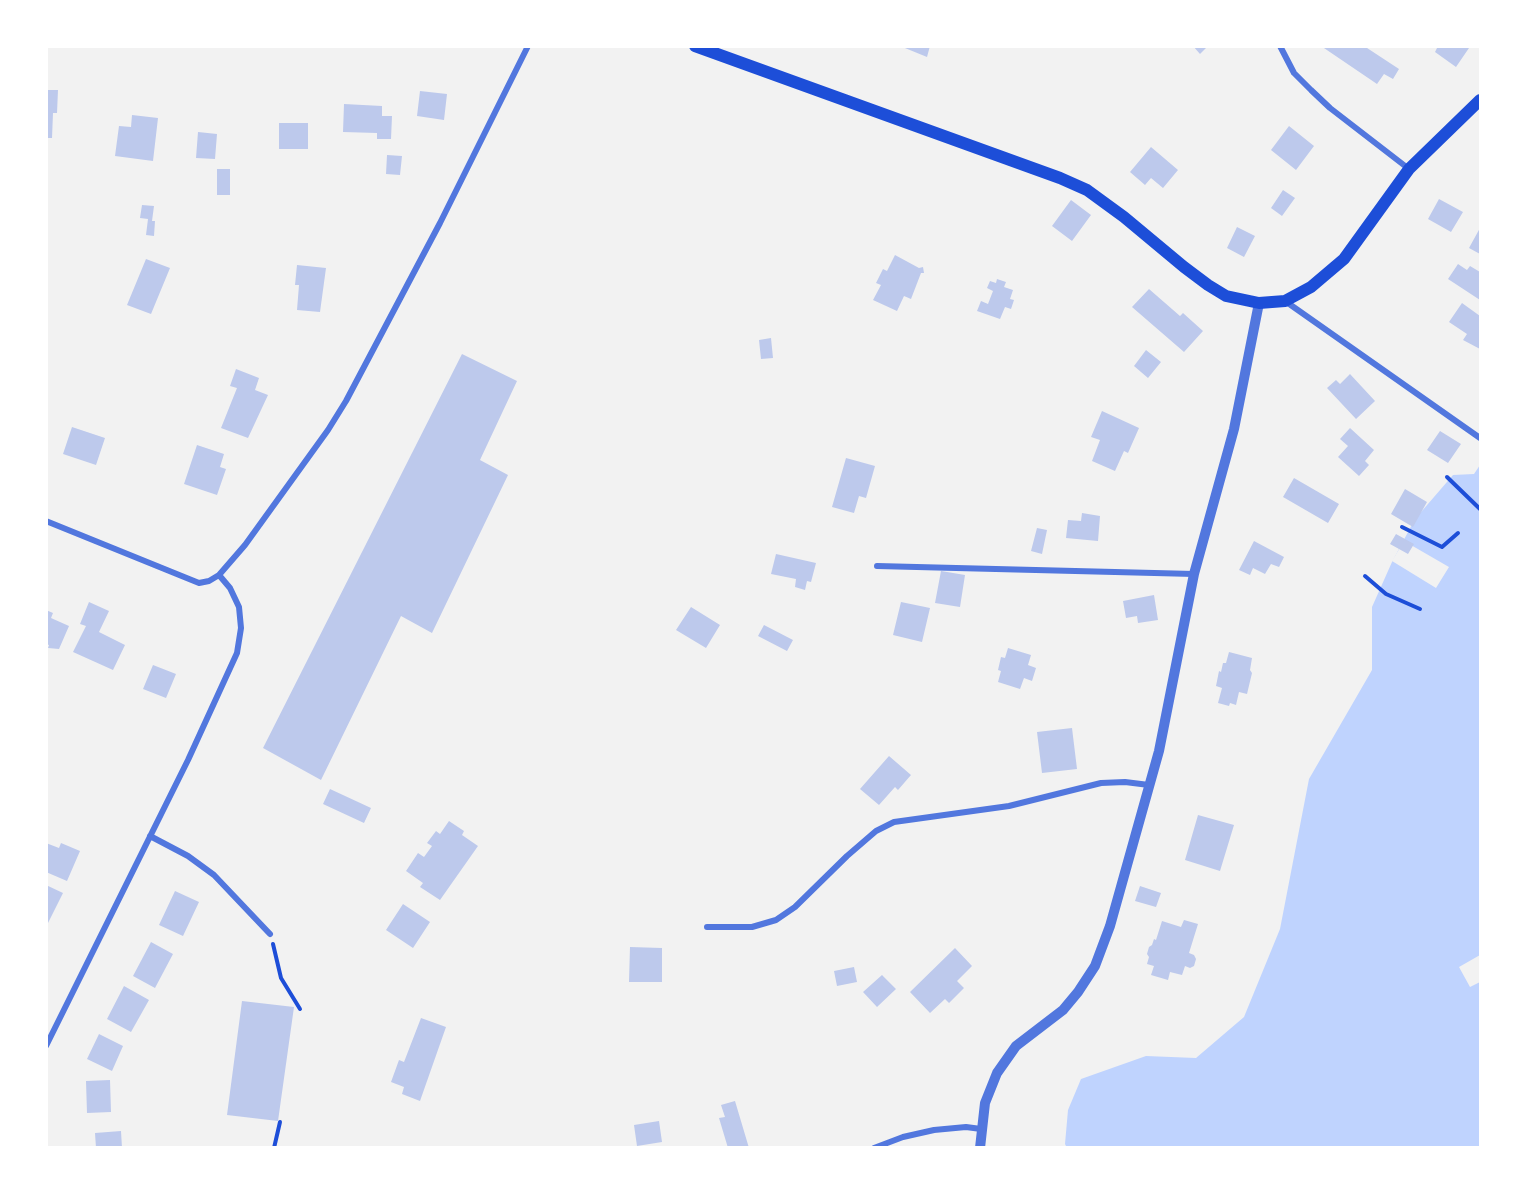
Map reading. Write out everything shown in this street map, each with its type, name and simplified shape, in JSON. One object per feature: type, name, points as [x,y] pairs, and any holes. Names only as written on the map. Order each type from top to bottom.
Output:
[{"type":"main road","points":[[695,46],[1060,178],[1087,190],[1125,217],[1208,285],[1226,296],[1259,303],[1285,301],[1311,287],[1344,259],[1409,169],[1480,100]]},
{"type":"street","points":[[46,521],[199,583],[209,581],[219,575],[245,545],[328,430],[346,401],[440,223],[528,46]]},
{"type":"street","points":[[1280,46],[1294,73],[1330,108],[1409,169]]},
{"type":"street","points":[[1285,301],[1480,438]]},
{"type":"street","points":[[980,1148],[988,1090],[1004,1061],[1026,1037],[1063,1010],[1078,992],[1095,966],[1117,904],[1159,751],[1194,574],[1234,429],[1259,303]]},
{"type":"street","points":[[878,566],[1194,574]]},
{"type":"street","points":[[46,1046],[190,756],[237,653],[241,628],[239,608],[230,588],[219,575]]},
{"type":"street","points":[[707,927],[752,927],[776,920],[795,907],[876,831],[894,822],[1009,806],[1101,783],[1125,782],[1149,785]]},
{"type":"street","points":[[150,836],[188,856],[214,875],[270,934]]},
{"type":"street","points":[[874,1148],[903,1137],[934,1130],[981,1128]]},
{"type":"path","points":[[1447,477],[1480,509]]},
{"type":"path","points":[[1402,527],[1442,546],[1458,533]]},
{"type":"path","points":[[1365,576],[1386,594],[1420,609]]},
{"type":"path","points":[[270,934],[281,978],[300,1009]]},
{"type":"path","points":[[274,1148],[280,1122]]},
{"type":"water","points":[[1480,465],[1480,1147],[1067,1148],[1065,1144],[1068,1110],[1081,1079],[1146,1056],[1196,1058],[1244,1017],[1280,929],[1309,779],[1372,670],[1372,607],[1415,519],[1453,475],[1474,474]]},
{"type":"pier","points":[[1404,541],[1449,567],[1436,588],[1392,561]]},
{"type":"pier","points":[[1480,955],[1480,982],[1470,987],[1459,967]]},
{"type":"building","points":[[900,46],[930,46],[927,57]]},
{"type":"building","points":[[1193,46],[1208,46],[1200,54]]},
{"type":"building","points":[[1321,46],[1364,46],[1399,69],[1393,79],[1384,74],[1377,84]]},
{"type":"building","points":[[1438,46],[1466,46],[1469,48],[1456,67],[1435,52]]},
{"type":"building","points":[[46,90],[58,90],[57,113],[53,113],[52,138],[46,138]]},
{"type":"building","points":[[420,91],[447,94],[444,120],[417,116]]},
{"type":"building","points":[[344,104],[382,106],[382,116],[392,116],[391,139],[377,139],[377,133],[343,132]]},
{"type":"building","points":[[132,115],[158,118],[153,161],[115,156],[119,126],[131,127]]},
{"type":"building","points":[[279,123],[308,123],[308,149],[279,149]]},
{"type":"building","points":[[1289,126],[1314,146],[1296,170],[1271,150]]},
{"type":"building","points":[[198,132],[217,134],[215,159],[196,158]]},
{"type":"building","points":[[1151,147],[1178,170],[1163,188],[1151,178],[1145,185],[1130,172]]},
{"type":"building","points":[[387,155],[402,156],[400,175],[386,174]]},
{"type":"building","points":[[217,169],[230,169],[230,195],[217,195]]},
{"type":"building","points":[[1283,190],[1295,198],[1282,216],[1271,208]]},
{"type":"building","points":[[1439,199],[1463,212],[1451,232],[1428,219]]},
{"type":"building","points":[[1071,200],[1091,215],[1072,241],[1052,226]]},
{"type":"building","points":[[142,205],[154,206],[152,221],[155,221],[154,236],[146,235],[148,219],[140,218]]},
{"type":"building","points":[[1237,227],[1255,236],[1244,257],[1227,248]]},
{"type":"building","points":[[1480,228],[1480,254],[1469,248]]},
{"type":"building","points":[[895,255],[919,268],[923,267],[924,273],[921,273],[911,299],[904,296],[897,311],[873,300],[881,285],[876,283],[883,269],[887,271]]},
{"type":"building","points":[[146,259],[170,268],[151,314],[127,305]]},
{"type":"building","points":[[1458,264],[1467,270],[1470,266],[1480,272],[1480,300],[1448,279]]},
{"type":"building","points":[[297,265],[326,268],[320,312],[297,310],[299,285],[295,285]]},
{"type":"building","points":[[997,279],[1006,282],[1004,287],[1013,290],[1010,299],[1014,300],[1011,309],[1005,307],[1000,319],[977,311],[981,301],[988,304],[993,291],[987,288],[990,281],[996,283]]},
{"type":"building","points":[[1149,289],[1180,316],[1183,313],[1203,331],[1184,352],[1132,307]]},
{"type":"building","points":[[1462,303],[1480,316],[1480,349],[1463,340],[1467,334],[1449,322]]},
{"type":"building","points":[[771,338],[773,358],[761,359],[759,340]]},
{"type":"building","points":[[1146,350],[1161,362],[1148,378],[1134,366]]},
{"type":"building","points":[[462,354],[517,381],[480,460],[508,475],[432,633],[401,616],[321,780],[263,748]]},
{"type":"building","points":[[236,369],[259,378],[255,390],[268,395],[248,438],[221,428],[237,388],[230,386]]},
{"type":"building","points":[[1350,374],[1375,401],[1356,419],[1327,388],[1336,380],[1340,384]]},
{"type":"building","points":[[1102,411],[1139,428],[1128,453],[1124,451],[1115,471],[1092,461],[1100,440],[1091,437]]},
{"type":"building","points":[[72,427],[105,438],[96,465],[63,454]]},
{"type":"building","points":[[1350,428],[1374,450],[1365,461],[1369,465],[1359,476],[1338,457],[1348,446],[1340,439]]},
{"type":"building","points":[[1440,431],[1461,444],[1448,463],[1427,450]]},
{"type":"building","points":[[197,445],[224,454],[220,467],[226,469],[217,495],[184,484]]},
{"type":"building","points":[[846,458],[875,466],[866,498],[859,496],[854,513],[832,507]]},
{"type":"building","points":[[1294,478],[1339,504],[1328,523],[1283,497]]},
{"type":"building","points":[[1405,489],[1427,502],[1413,527],[1391,514]]},
{"type":"building","points":[[1082,513],[1100,516],[1098,541],[1066,538],[1068,520],[1081,521]]},
{"type":"building","points":[[1037,528],[1047,530],[1042,554],[1031,551]]},
{"type":"building","points":[[1396,534],[1414,544],[1408,554],[1390,544]]},
{"type":"building","points":[[1254,541],[1284,557],[1279,567],[1271,564],[1265,574],[1253,568],[1250,575],[1239,570]]},
{"type":"building","points":[[776,554],[816,563],[811,582],[807,581],[805,590],[795,587],[796,579],[771,574]]},
{"type":"building","points":[[941,571],[965,575],[960,607],[935,603]]},
{"type":"building","points":[[1154,595],[1158,620],[1138,623],[1137,616],[1126,618],[1123,601]]},
{"type":"building","points":[[89,602],[109,611],[99,632],[125,645],[113,670],[73,652],[86,626],[80,624]]},
{"type":"building","points":[[901,602],[930,608],[922,642],[893,635]]},
{"type":"building","points":[[691,607],[720,625],[706,648],[676,630]]},
{"type":"building","points":[[46,610],[53,613],[51,618],[69,626],[59,649],[48,648],[49,645],[46,644]]},
{"type":"building","points":[[764,625],[793,640],[787,651],[758,636]]},
{"type":"building","points":[[1008,648],[1031,655],[1028,665],[1036,668],[1032,681],[1024,678],[1020,689],[998,682],[1001,657],[1005,658]]},
{"type":"building","points":[[1229,652],[1252,658],[1250,670],[1252,673],[1247,694],[1239,692],[1236,705],[1230,703],[1229,706],[1218,703],[1222,688],[1216,686],[1219,671],[1221,672],[1223,663],[1226,663]]},
{"type":"building","points":[[153,665],[176,674],[166,698],[143,689]]},
{"type":"building","points":[[1072,728],[1077,769],[1042,773],[1037,732]]},
{"type":"building","points":[[889,756],[911,775],[898,790],[895,787],[879,805],[860,789]]},
{"type":"building","points":[[330,789],[371,808],[364,823],[323,804]]},
{"type":"building","points":[[1198,815],[1234,825],[1220,871],[1185,860]]},
{"type":"building","points":[[449,821],[464,831],[462,835],[478,846],[440,900],[420,887],[423,883],[406,871],[418,853],[424,857],[432,846],[427,843],[436,831],[440,834]]},
{"type":"building","points":[[46,843],[59,848],[61,843],[80,851],[67,881],[46,872]]},
{"type":"building","points":[[46,885],[63,893],[46,927]]},
{"type":"building","points":[[1140,886],[1161,893],[1156,907],[1135,901]]},
{"type":"building","points":[[175,891],[199,902],[183,936],[159,925]]},
{"type":"building","points":[[403,904],[430,922],[413,948],[386,930]]},
{"type":"building","points":[[1184,920],[1198,924],[1189,953],[1196,959],[1194,966],[1190,968],[1185,966],[1182,975],[1170,972],[1168,980],[1151,975],[1154,966],[1147,964],[1149,957],[1147,954],[1154,939],[1156,940],[1162,921],[1181,927]]},
{"type":"building","points":[[151,942],[173,954],[155,988],[133,976]]},
{"type":"building","points":[[630,947],[662,948],[662,982],[629,982]]},
{"type":"building","points":[[955,948],[972,966],[957,981],[964,988],[949,1003],[945,999],[930,1013],[910,992]]},
{"type":"building","points":[[854,967],[857,982],[837,986],[834,971]]},
{"type":"building","points":[[882,975],[896,989],[877,1007],[863,992]]},
{"type":"building","points":[[124,986],[149,1000],[131,1032],[107,1019]]},
{"type":"building","points":[[242,1001],[294,1007],[278,1121],[227,1115]]},
{"type":"building","points":[[421,1018],[446,1027],[420,1101],[402,1094],[404,1087],[391,1082],[399,1060],[404,1062]]},
{"type":"building","points":[[99,1034],[123,1046],[112,1071],[87,1059]]},
{"type":"building","points":[[110,1080],[111,1112],[87,1113],[86,1081]]},
{"type":"building","points":[[735,1101],[749,1148],[728,1148],[719,1118],[725,1117],[721,1105]]},
{"type":"building","points":[[659,1121],[662,1142],[637,1146],[634,1125]]},
{"type":"building","points":[[121,1131],[122,1148],[96,1148],[95,1133]]}]
